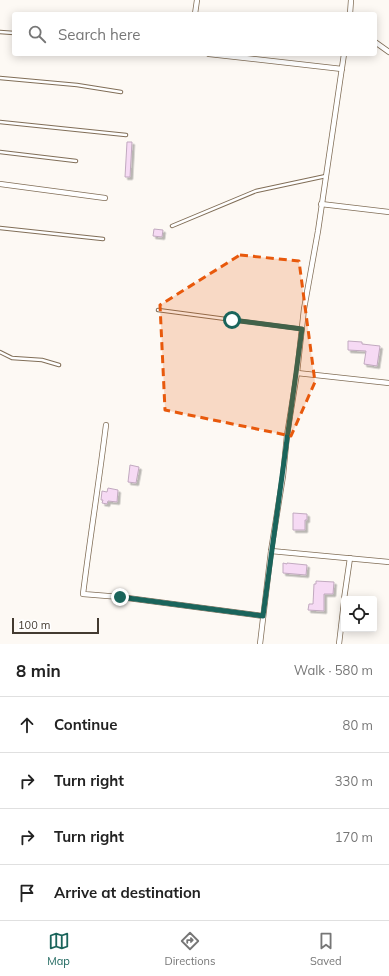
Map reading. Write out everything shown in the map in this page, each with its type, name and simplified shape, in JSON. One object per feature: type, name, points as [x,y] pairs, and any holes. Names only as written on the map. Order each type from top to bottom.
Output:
[{"type":"street","points":[[195,12],[196,0]]},
{"type":"street","points":[[350,12],[351,0]]},
{"type":"street","points":[[377,43],[389,52]]},
{"type":"street","points":[[227,56],[342,69]]},
{"type":"street","points":[[260,644],[308,281],[318,231],[344,56]]},
{"type":"street","points":[[0,184],[105,198]]},
{"type":"street","points":[[321,204],[389,212]]},
{"type":"street","points":[[297,373],[389,383]]},
{"type":"street","points":[[106,425],[83,594],[120,597],[263,616]]},
{"type":"street","points":[[272,551],[389,562]]},
{"type":"street","points":[[344,596],[350,558]]},
{"type":"street","points":[[339,644],[341,627]]},
{"type":"lane","points":[[0,32],[12,33]]},
{"type":"lane","points":[[0,78],[121,92]]},
{"type":"lane","points":[[0,122],[126,135]]},
{"type":"lane","points":[[0,152],[76,161]]},
{"type":"lane","points":[[172,226],[256,191],[326,176]]},
{"type":"lane","points":[[0,228],[103,239]]},
{"type":"lane","points":[[158,310],[302,329]]},
{"type":"lane","points":[[0,352],[12,358],[42,360],[59,365]]},
{"type":"highlighted area","points":[[240,255],[299,261],[315,382],[291,436],[165,410],[160,305]]},
{"type":"building","points":[[127,142],[132,142],[130,177],[125,177]]},
{"type":"building","points":[[154,229],[163,230],[162,237],[153,236]]},
{"type":"building","points":[[348,341],[380,346],[377,366],[364,364],[366,351],[348,350]]},
{"type":"building","points":[[130,465],[139,467],[136,483],[128,482]]},
{"type":"building","points":[[108,488],[118,490],[117,502],[108,501],[107,504],[102,503],[102,491],[107,492]]},
{"type":"building","points":[[293,513],[307,514],[307,520],[305,520],[305,530],[293,530]]},
{"type":"building","points":[[283,563],[307,565],[306,575],[283,573]]},
{"type":"building","points":[[316,581],[334,582],[333,594],[324,594],[324,611],[308,610],[309,604],[313,604],[314,584],[316,584]]},
{"type":"route","points":[[120,597],[263,616],[302,329],[232,320]]}]
